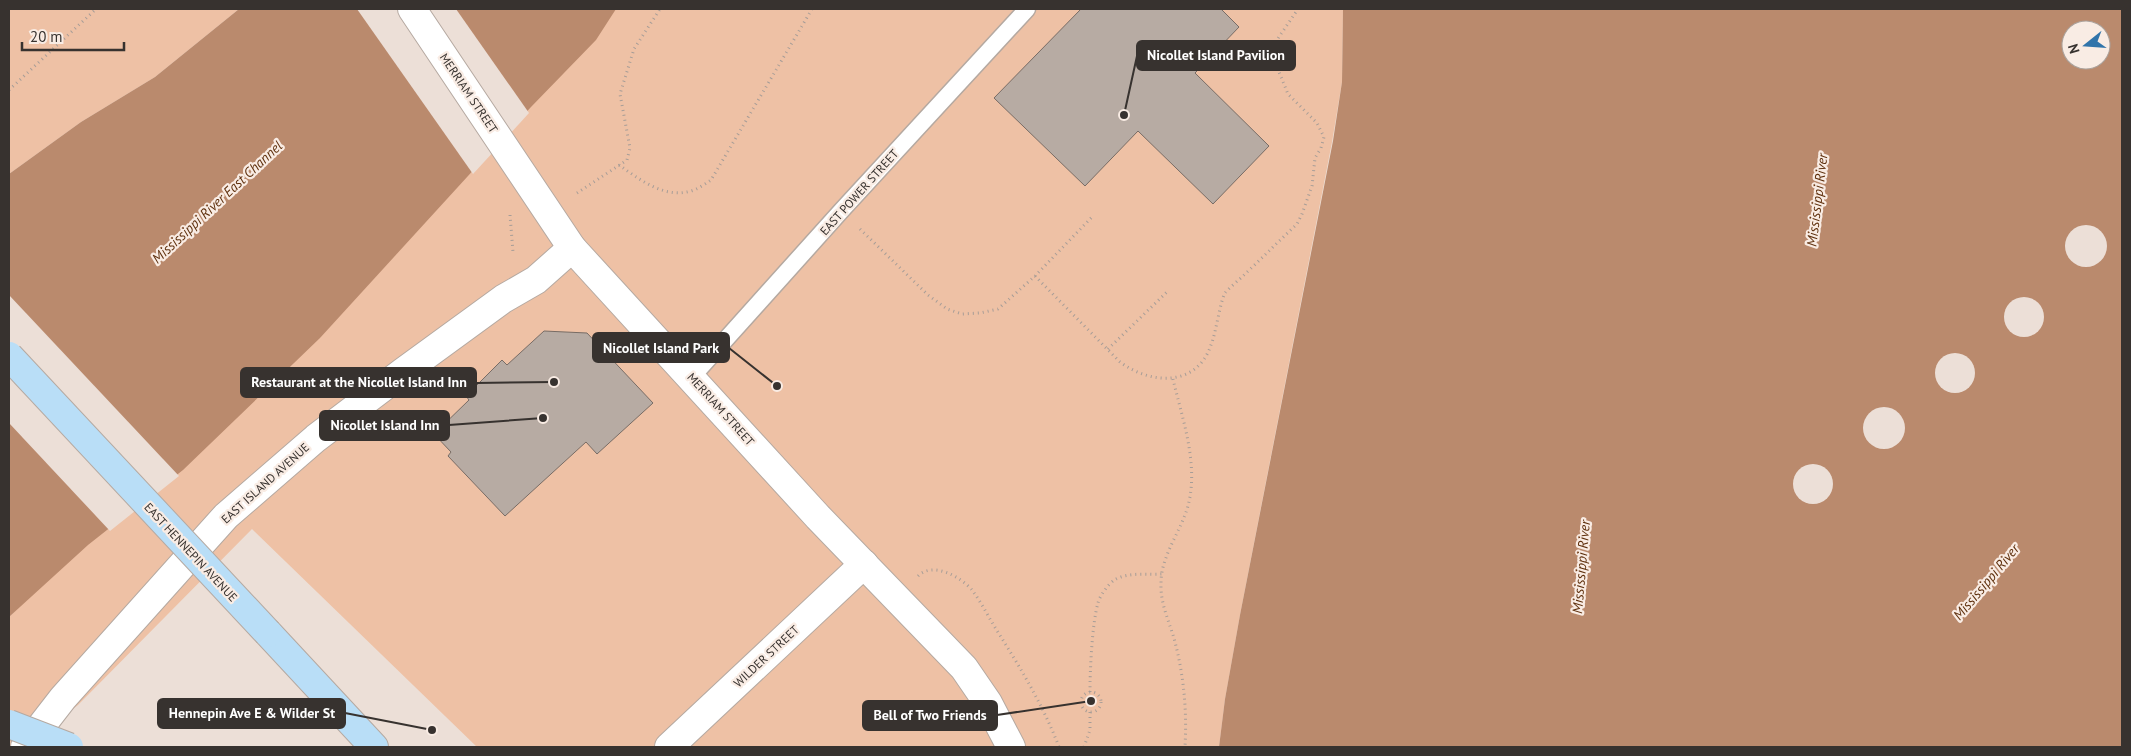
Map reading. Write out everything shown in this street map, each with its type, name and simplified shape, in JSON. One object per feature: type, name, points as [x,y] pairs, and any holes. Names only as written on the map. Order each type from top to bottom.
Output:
[{"type":"main road","name":"EAST HENNEPIN AVENUE","points":[[9,356],[374,747]]},
{"type":"main road","points":[[9,724],[69,747]]},
{"type":"street","name":"MERRIAM STREET","points":[[412,9],[572,248],[818,517],[964,668],[988,703],[1011,747]]},
{"type":"street","name":"EAST ISLAND AVENUE","points":[[25,747],[63,698],[130,621],[239,504],[316,438],[503,299],[536,280],[572,248]]},
{"type":"street","name":"WILDER STREET","points":[[669,747],[864,564]]},
{"type":"lane","name":"EAST POWER STREET","points":[[692,377],[841,210],[1027,9]]},
{"type":"path","points":[[9,90],[96,9]]},
{"type":"path","points":[[576,193],[627,160],[630,148],[620,94],[634,49],[660,9]]},
{"type":"path","points":[[619,165],[648,185],[674,192],[691,191],[712,180],[812,9]]},
{"type":"path","points":[[1035,276],[1120,362],[1132,371],[1160,378],[1173,378],[1192,371],[1205,360],[1217,327],[1225,294],[1297,224],[1312,186],[1315,158],[1321,148],[1324,137],[1317,123],[1288,94],[1270,50],[1298,9]]},
{"type":"path","points":[[506,208],[510,215],[513,252]]},
{"type":"path","points":[[841,210],[928,295],[947,309],[962,314],[980,313],[998,308],[1035,276],[1092,216]]},
{"type":"path","points":[[1108,348],[1168,291]]},
{"type":"path","points":[[1173,378],[1191,464],[1192,482],[1189,503],[1164,566],[1161,582],[1162,599],[1184,681],[1185,747]]},
{"type":"path","points":[[913,581],[921,573],[933,570],[956,576],[972,590],[1047,715],[1059,747]]},
{"type":"path","points":[[1090,692],[1095,620],[1098,602],[1104,591],[1115,579],[1129,575],[1162,574]]},
{"type":"path","points":[[1090,692],[1096,693],[1101,701],[1096,710],[1090,712],[1082,707],[1081,701],[1084,695],[1090,692]]},
{"type":"path","points":[[1084,747],[1090,730],[1090,712]]},
{"type":"shaded area","points":[[9,9],[239,9],[155,77],[81,122],[9,174]]},
{"type":"shaded area","points":[[616,9],[1343,9],[1342,82],[1332,142],[1240,615],[1225,699],[1219,747],[477,747],[252,529],[78,705],[25,747],[9,747],[9,617]]},
{"type":"water","name":"Mississippi River East Channel","points":[[239,9],[616,9],[596,40],[531,107],[320,338],[183,470],[88,545],[9,617],[9,174],[81,122],[155,77]]},
{"type":"water","name":"Mississippi River","points":[[1343,9],[2122,9],[2122,747],[1219,747],[1225,699],[1240,615],[1333,141],[1342,82]]},
{"type":"pier","points":[[357,9],[456,9],[529,113],[473,174]]},
{"type":"pier","points":[[2086,225],[2101,231],[2107,246],[2101,261],[2086,267],[2071,261],[2065,246],[2071,231]]},
{"type":"pier","points":[[9,295],[179,476],[110,531],[9,423]]},
{"type":"pier","points":[[2028,297],[2035,300],[2041,306],[2044,317],[2043,325],[2035,334],[2028,337],[2020,337],[2013,334],[2005,325],[2004,313],[2007,306],[2016,298]]},
{"type":"pier","points":[[1959,353],[1966,356],[1972,362],[1975,373],[1974,381],[1966,390],[1959,393],[1951,393],[1944,390],[1936,381],[1935,369],[1938,362],[1947,354]]},
{"type":"pier","points":[[1884,407],[1899,413],[1905,428],[1899,443],[1884,449],[1869,443],[1863,428],[1869,413]]},
{"type":"pier","points":[[1817,464],[1824,467],[1830,473],[1833,484],[1832,492],[1824,501],[1817,504],[1809,504],[1802,501],[1794,492],[1793,480],[1796,473],[1805,465]]},
{"type":"building","points":[[1081,9],[1221,9],[1239,27],[1195,73],[1269,146],[1213,204],[1138,131],[1085,186],[994,98]]},
{"type":"building","points":[[544,331],[587,333],[653,403],[597,454],[586,442],[505,516],[448,456],[451,452],[434,434],[469,400],[466,396],[502,360],[507,365]]},
{"type":"place","name":"Nicollet Island Pavilion","points":[[1124,115]]},
{"type":"place","name":"Restaurant at the Nicollet Island Inn","points":[[554,382]]},
{"type":"place","name":"Nicollet Island Park","points":[[777,386]]},
{"type":"place","name":"Nicollet Island Inn","points":[[543,418]]},
{"type":"place","name":"Bell of Two Friends","points":[[1091,701]]},
{"type":"place","name":"Hennepin Ave E & Wilder St","points":[[432,730]]}]
